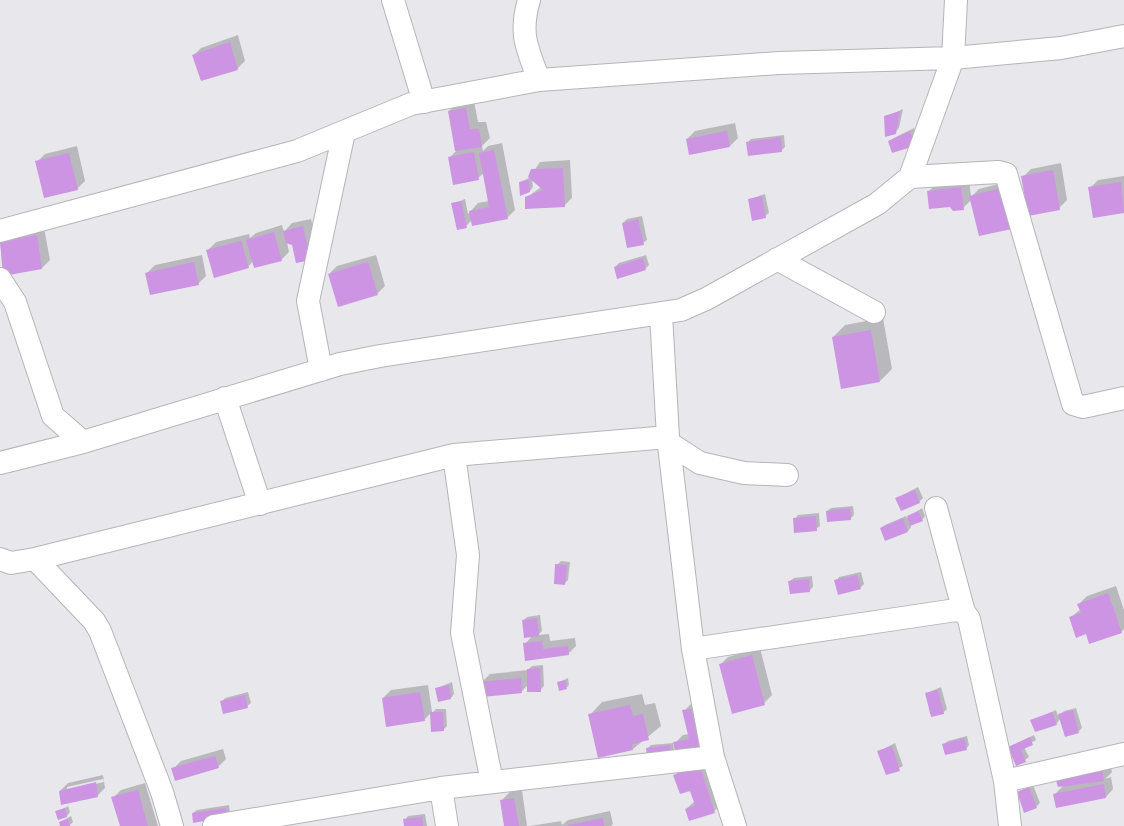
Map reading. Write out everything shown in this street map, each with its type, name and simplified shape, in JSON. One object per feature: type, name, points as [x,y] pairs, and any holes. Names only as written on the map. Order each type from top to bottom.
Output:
[{"type":"street","points":[[393,0],[424,102]]},
{"type":"street","points":[[529,0],[523,21],[524,42],[539,80]]},
{"type":"street","points":[[0,463],[83,442],[321,370],[380,356],[661,314],[706,299],[877,204],[910,177],[953,58],[956,0]]},
{"type":"street","points":[[0,231],[297,151],[411,104],[539,80],[779,63],[953,58],[1061,48],[1124,36]]},
{"type":"street","points":[[321,370],[308,302],[344,132]]},
{"type":"street","points":[[910,177],[998,172],[1006,174],[1073,404],[1083,407],[1124,398]]},
{"type":"street","points":[[777,259],[874,312]]},
{"type":"street","points":[[0,279],[15,302],[53,416],[83,442]]},
{"type":"street","points":[[661,314],[668,440],[693,649],[713,757],[735,826]]},
{"type":"street","points":[[225,398],[260,504]]},
{"type":"street","points":[[0,559],[11,563],[35,559],[454,455],[668,440],[700,463],[744,473],[787,475]]},
{"type":"street","points":[[454,455],[468,555],[462,633],[492,782]]},
{"type":"street","points":[[936,508],[964,612],[969,619],[1005,782],[1010,826]]},
{"type":"street","points":[[35,559],[94,621],[100,631],[162,792],[172,826]]},
{"type":"street","points":[[693,649],[956,610],[964,612]]},
{"type":"street","points":[[1005,782],[1124,754]]},
{"type":"street","points":[[214,826],[441,788],[713,757]]},
{"type":"street","points":[[441,788],[447,826]]},
{"type":"building","points":[[230,42],[238,70],[201,81],[192,55]]},
{"type":"building","points":[[466,108],[470,129],[479,129],[482,147],[455,151],[448,111]]},
{"type":"building","points":[[900,111],[896,134],[885,137],[884,116]]},
{"type":"building","points":[[727,131],[730,147],[689,155],[686,139]]},
{"type":"building","points":[[910,131],[915,146],[892,153],[888,141]]},
{"type":"building","points":[[781,137],[782,152],[748,156],[746,142]]},
{"type":"building","points":[[494,150],[508,219],[472,226],[469,211],[489,207],[479,153]]},
{"type":"building","points":[[474,152],[479,180],[453,185],[448,157]]},
{"type":"building","points":[[69,153],[78,190],[44,198],[35,161]]},
{"type":"building","points":[[563,168],[565,207],[525,209],[525,197],[543,190],[528,177],[531,169]]},
{"type":"building","points":[[1053,170],[1060,210],[1028,216],[1021,176]]},
{"type":"building","points":[[529,180],[530,192],[520,196],[519,182]]},
{"type":"building","points":[[1121,182],[1124,213],[1093,218],[1088,187]]},
{"type":"building","points":[[961,187],[964,210],[953,211],[950,207],[929,209],[927,191]]},
{"type":"building","points":[[1002,188],[1012,229],[979,236],[969,196]]},
{"type":"building","points":[[762,196],[766,218],[752,221],[748,199]]},
{"type":"building","points":[[461,201],[467,228],[457,230],[451,203]]},
{"type":"building","points":[[638,219],[644,245],[627,248],[622,223]]},
{"type":"building","points":[[303,226],[311,260],[296,263],[292,245],[286,243],[283,231]]},
{"type":"building","points":[[274,232],[282,261],[254,268],[246,240]]},
{"type":"building","points":[[37,235],[42,269],[3,276],[0,241]]},
{"type":"building","points":[[241,241],[249,268],[214,278],[206,250]]},
{"type":"building","points":[[643,258],[646,270],[617,279],[614,267]]},
{"type":"building","points":[[194,262],[199,285],[150,295],[145,273]]},
{"type":"building","points":[[368,262],[378,295],[338,307],[328,274]]},
{"type":"building","points":[[871,330],[880,382],[841,389],[832,337]]},
{"type":"building","points":[[915,490],[920,503],[901,511],[895,498]]},
{"type":"building","points":[[850,508],[851,520],[827,522],[826,511]]},
{"type":"building","points":[[918,511],[923,521],[910,526],[907,516]]},
{"type":"building","points":[[816,516],[817,531],[794,533],[793,518]]},
{"type":"building","points":[[903,518],[908,532],[885,541],[880,528]]},
{"type":"building","points":[[555,564],[567,565],[565,585],[554,584]]},
{"type":"building","points":[[857,575],[861,589],[838,595],[834,580]]},
{"type":"building","points":[[809,579],[810,592],[790,594],[788,581]]},
{"type":"building","points":[[1108,593],[1122,633],[1089,644],[1086,634],[1076,638],[1069,617],[1081,613],[1077,604]]},
{"type":"building","points":[[537,618],[539,636],[524,638],[522,620]]},
{"type":"building","points":[[542,641],[543,649],[568,646],[569,655],[525,661],[523,643]]},
{"type":"building","points":[[752,655],[765,705],[732,714],[719,664]]},
{"type":"building","points":[[540,668],[541,692],[527,692],[527,669]]},
{"type":"building","points":[[521,678],[522,693],[482,697],[481,682]]},
{"type":"building","points":[[565,680],[567,689],[559,691],[557,682]]},
{"type":"building","points":[[449,685],[451,699],[438,702],[435,688]]},
{"type":"building","points":[[938,690],[944,714],[931,717],[925,693]]},
{"type":"building","points":[[420,692],[425,721],[386,727],[382,698]]},
{"type":"building","points":[[245,695],[248,708],[223,714],[220,701]]},
{"type":"building","points":[[630,705],[633,716],[643,714],[649,740],[632,744],[633,750],[598,758],[588,714]]},
{"type":"building","points":[[691,709],[697,735],[701,735],[704,749],[676,755],[673,742],[689,739],[682,710]]},
{"type":"building","points":[[1073,710],[1079,733],[1065,737],[1058,714]]},
{"type":"building","points":[[430,712],[443,712],[444,731],[431,732]]},
{"type":"building","points":[[1052,712],[1057,725],[1035,732],[1030,720]]},
{"type":"building","points":[[1030,737],[1033,745],[1021,750],[1026,762],[1016,766],[1008,747]]},
{"type":"building","points":[[964,738],[967,750],[945,755],[942,744]]},
{"type":"building","points":[[670,745],[671,755],[647,757],[646,748]]},
{"type":"building","points":[[892,746],[900,771],[886,775],[877,751]]},
{"type":"building","points":[[215,756],[219,768],[175,781],[171,768]]},
{"type":"building","points":[[700,766],[715,813],[689,821],[685,809],[695,805],[690,791],[680,794],[673,775]]},
{"type":"building","points":[[1102,767],[1104,781],[1058,787],[1055,777]]},
{"type":"building","points":[[96,782],[98,797],[61,805],[59,791]]},
{"type":"building","points":[[1104,784],[1106,798],[1056,808],[1053,794]]},
{"type":"building","points":[[1029,787],[1037,808],[1024,813],[1017,792]]},
{"type":"building","points":[[138,790],[148,826],[120,826],[111,797]]},
{"type":"building","points":[[514,798],[519,826],[504,826],[500,800]]},
{"type":"building","points":[[65,808],[67,817],[58,820],[55,811]]},
{"type":"building","points":[[226,808],[227,817],[193,823],[192,813]]},
{"type":"building","points":[[422,817],[423,826],[404,826],[403,819]]},
{"type":"building","points":[[603,818],[604,826],[568,826],[568,825]]},
{"type":"building","points":[[68,819],[70,826],[60,826],[59,822]]}]
